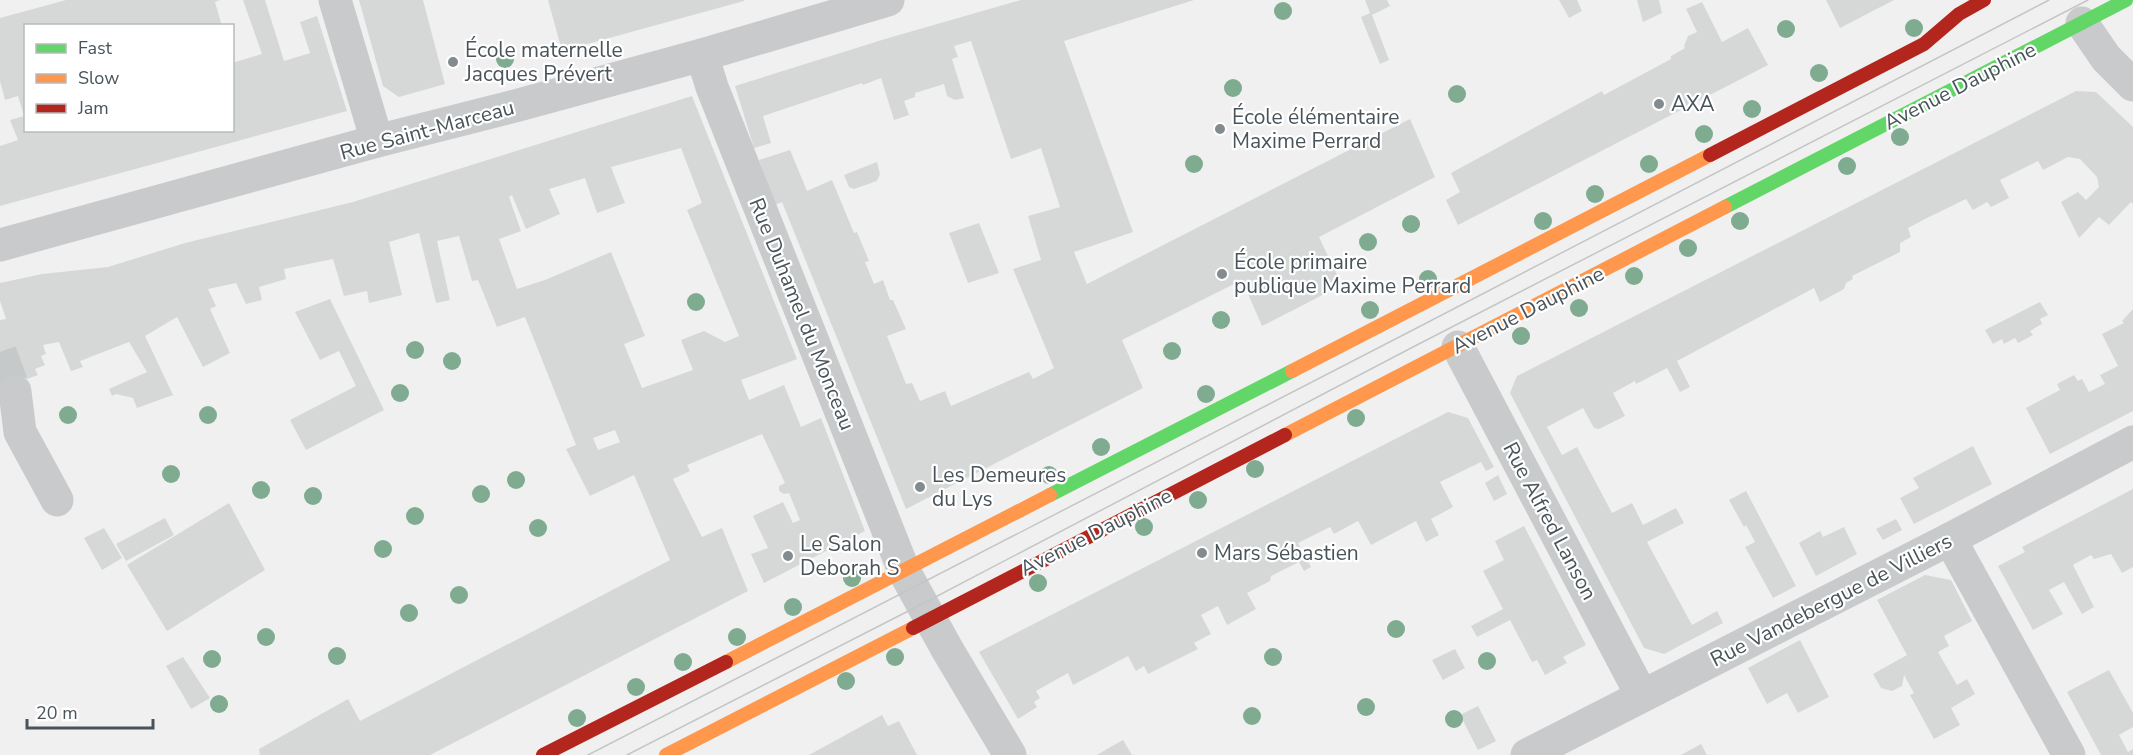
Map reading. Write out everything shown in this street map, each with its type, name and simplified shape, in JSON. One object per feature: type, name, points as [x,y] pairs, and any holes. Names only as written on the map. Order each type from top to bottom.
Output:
[{"type":"main road","name":"Avenue Dauphine","points":[[666,755],[2126,0]]},
{"type":"main road","points":[[543,755],[1924,44],[1965,5]]},
{"type":"street","points":[[335,0],[377,141]]},
{"type":"street","name":"Rue Saint-Marceau","points":[[0,245],[377,141],[702,55],[888,0]]},
{"type":"street","points":[[2082,23],[2106,58],[2133,85]]},
{"type":"street","name":"Rue Duhamel du Monceau","points":[[702,55],[712,87],[904,571]]},
{"type":"street","name":"Rue Alfred Lanson","points":[[1458,347],[1642,696]]},
{"type":"street","points":[[15,392],[20,432],[57,500]]},
{"type":"street","name":"Rue Vandebergue de Villiers","points":[[1527,755],[1950,539],[2133,442]]},
{"type":"street","points":[[1950,539],[2069,755]]},
{"type":"street","points":[[904,571],[1010,755]]},
{"type":"building","points":[[66,0],[220,0],[215,2],[221,24],[24,24],[24,116],[18,96],[5,100],[0,81],[0,18]]},
{"type":"building","points":[[243,0],[265,0],[284,61],[310,53],[300,22],[317,16],[347,111],[0,206],[0,146],[18,140],[10,120],[24,116],[24,132],[234,132],[234,62],[262,54]]},
{"type":"building","points":[[359,0],[423,0],[445,84],[399,97],[383,86]]},
{"type":"building","points":[[548,0],[744,0],[744,1],[562,51]]},
{"type":"building","points":[[1021,0],[1194,0],[1064,41],[1133,232],[1074,252],[1087,284],[1410,119],[1435,177],[1319,237],[1342,285],[1262,326],[1242,280],[1122,340],[1143,388],[906,509],[782,202],[775,205],[759,160],[790,150],[807,191],[832,180],[854,233],[857,232],[869,261],[865,262],[874,284],[883,280],[890,300],[893,300],[906,329],[887,336],[906,384],[912,383],[920,401],[945,391],[951,406],[1029,372],[1033,379],[1054,368],[1013,269],[1041,260],[1028,216],[1060,207],[1041,148],[1011,159],[971,41],[954,46],[958,57],[952,59],[964,98],[955,100],[947,96],[944,84],[915,93],[915,97],[904,101],[909,115],[894,120],[881,78],[763,116],[771,143],[754,148],[735,86],[885,39]]},
{"type":"building","points":[[1365,0],[1387,0],[1390,6],[1372,15],[1389,60],[1380,64],[1361,17],[1370,13]]},
{"type":"building","points":[[1559,0],[1577,0],[1582,11],[1569,18]]},
{"type":"building","points":[[1637,0],[1659,0],[1662,13],[1643,22]]},
{"type":"building","points":[[1826,0],[1894,0],[1840,28]]},
{"type":"building","points":[[1702,2],[1722,42],[1748,28],[1768,65],[1458,225],[1446,200],[1460,192],[1451,173],[1602,91],[1604,95],[1671,59],[1671,56],[1685,48],[1688,36],[1697,32],[1686,9]]},
{"type":"building","points":[[2076,91],[2096,92],[2133,127],[2133,204],[2131,202],[2109,225],[2099,217],[2079,238],[2061,202],[2078,192],[2086,200],[2099,187],[2097,177],[2080,159],[2068,157],[2043,170],[2038,161],[2000,180],[2009,198],[1991,207],[1987,202],[1973,210],[1966,199],[1927,218],[1908,228],[1911,237],[1900,243],[1900,252],[1852,276],[1853,279],[1846,283],[1844,289],[1820,302],[1814,288],[1677,361],[1690,387],[1680,392],[1667,368],[1613,393],[1625,416],[1599,429],[1594,428],[1583,408],[1547,427],[1562,455],[1577,447],[1612,513],[1632,503],[1643,525],[1676,508],[1684,523],[1647,542],[1692,625],[1717,611],[1723,623],[1664,654],[1644,648],[1510,393],[1517,376]]},
{"type":"building","points":[[692,96],[797,359],[741,380],[749,400],[784,385],[801,427],[821,418],[865,531],[764,583],[751,554],[768,548],[753,516],[783,502],[793,523],[800,520],[789,493],[784,494],[779,491],[779,486],[785,483],[762,434],[687,465],[690,471],[673,479],[702,537],[722,528],[748,591],[430,755],[260,755],[259,749],[348,699],[360,721],[670,560],[634,475],[590,496],[566,449],[576,445],[525,317],[497,327],[478,280],[472,281],[459,236],[437,241],[450,300],[436,303],[419,233],[389,242],[402,295],[369,303],[367,291],[344,296],[333,259],[284,269],[286,279],[259,287],[262,300],[246,304],[236,283],[208,289],[216,306],[210,309],[230,353],[203,367],[177,317],[145,336],[173,395],[137,408],[133,398],[116,394],[112,396],[109,389],[147,372],[129,342],[80,361],[83,367],[71,371],[59,342],[43,345],[46,354],[41,356],[45,365],[35,369],[38,375],[27,379],[31,385],[0,397],[0,320],[6,319],[0,301],[0,283],[42,274],[108,267],[185,243],[353,202]],"holes":[[[681,148],[702,203],[687,210],[739,336],[725,342],[704,331],[681,340],[693,370],[642,388],[624,344],[645,336],[611,252],[545,280],[517,289],[499,239],[521,231],[509,197],[512,195],[526,229],[560,214],[549,189],[585,178],[597,213],[625,203],[611,167]],[[615,430],[620,442],[598,450],[593,438]]]},
{"type":"building","points":[[877,162],[880,174],[877,181],[854,189],[849,187],[844,175]]},
{"type":"building","points":[[979,223],[999,273],[968,283],[949,233]]},
{"type":"building","points":[[330,299],[384,410],[306,450],[290,420],[356,386],[339,351],[320,360],[295,312]]},
{"type":"building","points":[[2040,302],[2048,315],[2040,319],[2042,324],[2030,331],[2033,335],[2018,343],[2015,338],[2004,344],[2002,339],[1993,344],[1985,330]]},
{"type":"building","points":[[2133,309],[2133,411],[2050,454],[2026,408],[2060,390],[2057,384],[2074,375],[2078,381],[2082,379],[2089,392],[2105,384],[2100,375],[2118,366],[2102,334],[2124,323],[2122,321]]},
{"type":"building","points":[[1448,412],[1468,418],[1494,467],[1486,471],[1481,462],[1440,482],[1453,507],[1431,519],[1439,535],[1426,542],[1416,521],[1371,545],[1358,521],[1334,534],[1330,527],[1298,543],[1311,567],[1304,571],[1299,562],[1271,576],[1270,581],[1247,593],[1256,609],[1227,625],[1218,606],[1201,615],[1211,634],[1194,643],[1198,649],[1148,674],[1144,666],[1136,671],[1128,656],[1073,685],[1068,673],[1036,691],[1040,698],[1034,702],[1037,707],[1018,719],[979,652]]},
{"type":"building","points":[[1973,446],[1992,484],[1914,524],[1900,498],[1919,488],[1913,478]]},
{"type":"building","points":[[1498,475],[1507,494],[1494,501],[1485,483]]},
{"type":"building","points":[[2133,489],[2133,567],[2122,573],[2111,554],[2094,559],[2091,555],[2073,565],[2094,607],[2082,614],[2064,582],[2049,590],[2063,614],[2033,630],[1998,566],[2025,552],[2022,547]]},
{"type":"building","points":[[1746,491],[1796,586],[1773,598],[1745,547],[1755,542],[1729,500]]},
{"type":"building","points":[[229,503],[265,570],[167,631],[127,565]]},
{"type":"building","points":[[165,518],[174,535],[126,561],[116,544]]},
{"type":"building","points":[[1896,519],[1902,530],[1883,540],[1876,529]]},
{"type":"building","points":[[1524,526],[1586,645],[1563,657],[1567,663],[1545,675],[1537,660],[1532,662],[1510,620],[1477,637],[1471,626],[1503,609],[1483,571],[1504,560],[1495,541]]},
{"type":"building","points":[[1844,527],[1857,554],[1816,576],[1799,543],[1820,531],[1823,537]]},
{"type":"building","points":[[104,528],[122,558],[102,570],[84,538]]},
{"type":"building","points":[[1925,575],[1951,580],[1972,621],[1944,636],[1949,646],[1938,652],[1957,685],[1967,679],[1975,694],[1951,708],[1960,725],[1934,739],[1910,695],[1914,693],[1904,675],[1902,686],[1892,691],[1881,688],[1873,674],[1907,655],[1877,600]]},
{"type":"building","points":[[1800,640],[1829,697],[1798,713],[1787,693],[1767,704],[1748,668]]},
{"type":"building","points":[[1455,649],[1465,668],[1443,680],[1432,660]]},
{"type":"building","points":[[183,657],[210,698],[191,709],[166,666]]},
{"type":"building","points":[[2109,670],[2133,713],[2133,727],[2119,735],[2128,752],[2133,749],[2133,755],[2101,755],[2067,692]]},
{"type":"building","points":[[1478,706],[1496,741],[1478,750],[1460,715]]},
{"type":"building","points":[[882,715],[888,726],[899,721],[917,755],[809,755]]},
{"type":"building","points":[[1123,740],[1132,755],[1097,755],[1107,749]]},
{"type":"building","points":[[1701,744],[1707,755],[1681,755]]},
{"type":"tunnel","points":[[0,352],[15,392]]},
{"type":"tram line","points":[[588,755],[2049,0]]},
{"type":"tram line","points":[[627,755],[2088,0]]},
{"type":"traffic: fast","points":[[1725,207],[2126,0]]},
{"type":"traffic: fast","points":[[1050,495],[1292,371]]},
{"type":"traffic: slow","points":[[1292,371],[1710,155]]},
{"type":"traffic: slow","points":[[1285,435],[1725,207]]},
{"type":"traffic: slow","points":[[726,662],[1050,495]]},
{"type":"traffic: slow","points":[[666,755],[913,628]]},
{"type":"traffic: jam","points":[[1710,155],[1924,44],[1959,14],[1984,0]]},
{"type":"traffic: jam","points":[[913,628],[1285,435]]},
{"type":"traffic: jam","points":[[543,755],[726,662]]},
{"type":"place","name":"École maternelle Jacques Prévert","points":[[453,62]]},
{"type":"place","name":"AXA","points":[[1659,104]]},
{"type":"place","name":"École élémentaire Maxime Perrard","points":[[1220,129]]},
{"type":"place","name":"École primaire publique Maxime Perrard","points":[[1222,274]]},
{"type":"place","name":"Les Demeures du Lys","points":[[920,487]]},
{"type":"place","name":"Mars Sébastien","points":[[1202,553]]},
{"type":"place","name":"Le Salon Deborah S","points":[[788,556]]}]
